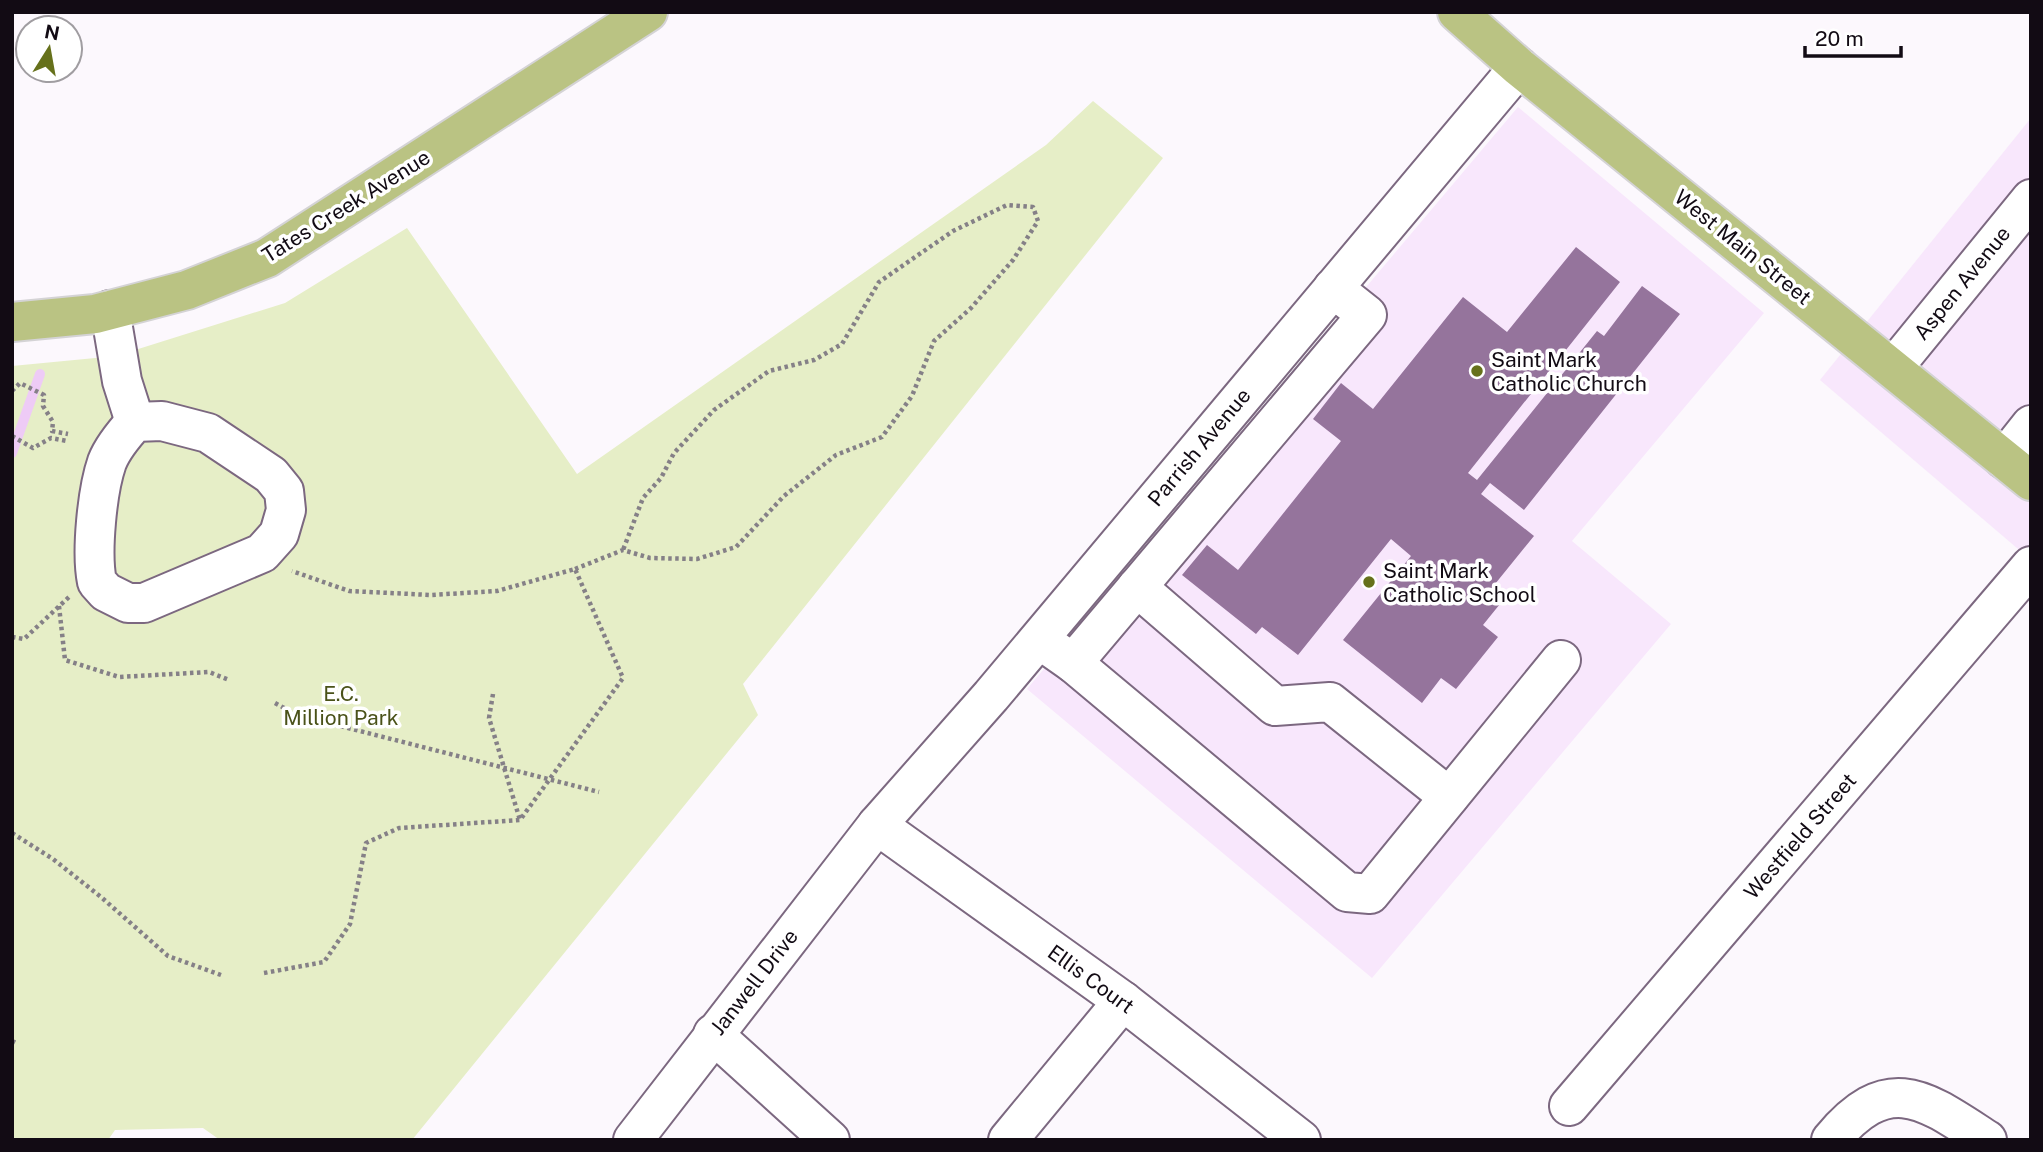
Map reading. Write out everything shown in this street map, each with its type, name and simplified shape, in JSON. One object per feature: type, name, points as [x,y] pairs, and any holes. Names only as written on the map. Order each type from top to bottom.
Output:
[{"type":"main road","name":"Tates Creek Avenue","points":[[12,322],[63,319],[110,310],[187,290],[267,258],[648,12]]},
{"type":"main road","name":"West Main Street","points":[[1457,12],[1519,67],[2017,470]]},
{"type":"street","name":"Parrish Avenue","points":[[877,825],[1038,639],[1519,67]]},
{"type":"street","name":"Aspen Avenue","points":[[1893,368],[2031,199]]},
{"type":"street","points":[[1073,663],[1367,315],[1333,288]]},
{"type":"street","points":[[110,310],[122,381],[135,422]]},
{"type":"street","points":[[162,421],[208,433],[271,475],[284,491],[286,510],[279,534],[257,555],[144,603],[128,603],[106,592],[97,582],[95,572],[100,493],[107,462],[120,439],[135,422],[162,421]]},
{"type":"street","points":[[2017,470],[2031,425]]},
{"type":"street","name":"Westfield Street","points":[[1569,1106],[2031,566]]},
{"type":"street","points":[[1137,587],[1275,706],[1330,702],[1449,797]]},
{"type":"street","points":[[1038,639],[1073,663],[1346,892],[1370,894],[1561,660]]},
{"type":"street","name":"Ellis Court","points":[[877,825],[1123,1001],[1301,1140]]},
{"type":"street","name":"Janwell Drive","points":[[633,1140],[877,825]]},
{"type":"street","points":[[1008,1140],[1123,1001]]},
{"type":"street","points":[[713,1034],[830,1140]]},
{"type":"street","points":[[1831,1140],[1851,1118],[1878,1101],[1905,1097],[1929,1103],[1987,1140]]},
{"type":"path","points":[[257,555],[268,563],[349,591],[431,595],[497,591],[575,569],[623,550],[650,558],[697,559],[736,547],[784,496],[836,455],[883,437],[912,396],[934,341],[971,308],[1013,260],[1038,221],[1033,206],[1007,205],[953,231],[879,282],[842,344],[814,360],[769,371],[715,410],[674,453],[661,478],[643,498],[623,550]]},
{"type":"path","points":[[12,391],[20,383],[44,395],[43,406],[53,422],[52,430],[68,434]]},
{"type":"path","points":[[12,436],[33,448],[51,438],[67,441]]},
{"type":"path","points":[[520,820],[623,678],[575,569]]},
{"type":"path","points":[[12,636],[24,639],[95,572]]},
{"type":"path","points":[[59,606],[65,660],[119,677],[209,672],[229,680]]},
{"type":"path","points":[[493,694],[489,718],[520,820]]},
{"type":"path","points":[[275,703],[297,715],[599,792]]},
{"type":"path","points":[[264,973],[324,962],[350,924],[366,843],[399,828],[520,820]]},
{"type":"path","points":[[12,833],[82,882],[168,956],[221,975]]},
{"type":"shaded area","name":"Saint Mark Catholic School","points":[[1518,107],[1764,313],[1572,541],[1671,624],[1372,978],[1027,689]]},
{"type":"shaded area","points":[[2031,118],[2031,560],[1820,380]]},
{"type":"green space","name":"E.C. Million Park","points":[[1093,101],[1163,158],[743,684],[758,715],[412,1140],[220,1140],[203,1128],[115,1130],[108,1140],[12,1140],[12,366],[116,356],[285,303],[407,228],[577,474],[1046,145]]},
{"type":"building","points":[[1576,247],[1620,282],[1468,473],[1477,480],[1597,331],[1604,336],[1642,286],[1680,314],[1524,510],[1490,483],[1481,494],[1534,536],[1491,589],[1504,599],[1483,625],[1498,637],[1456,689],[1441,678],[1422,703],[1343,640],[1411,556],[1391,539],[1298,655],[1262,627],[1256,634],[1182,575],[1207,545],[1238,570],[1341,441],[1313,419],[1341,383],[1373,409],[1463,297],[1507,332]]},
{"type":"waterway","points":[[12,453],[40,374]]},
{"type":"place","name":"Saint Mark Catholic Church","points":[[1477,371]]},
{"type":"place","name":"Saint Mark Catholic School","points":[[1369,582]]}]
